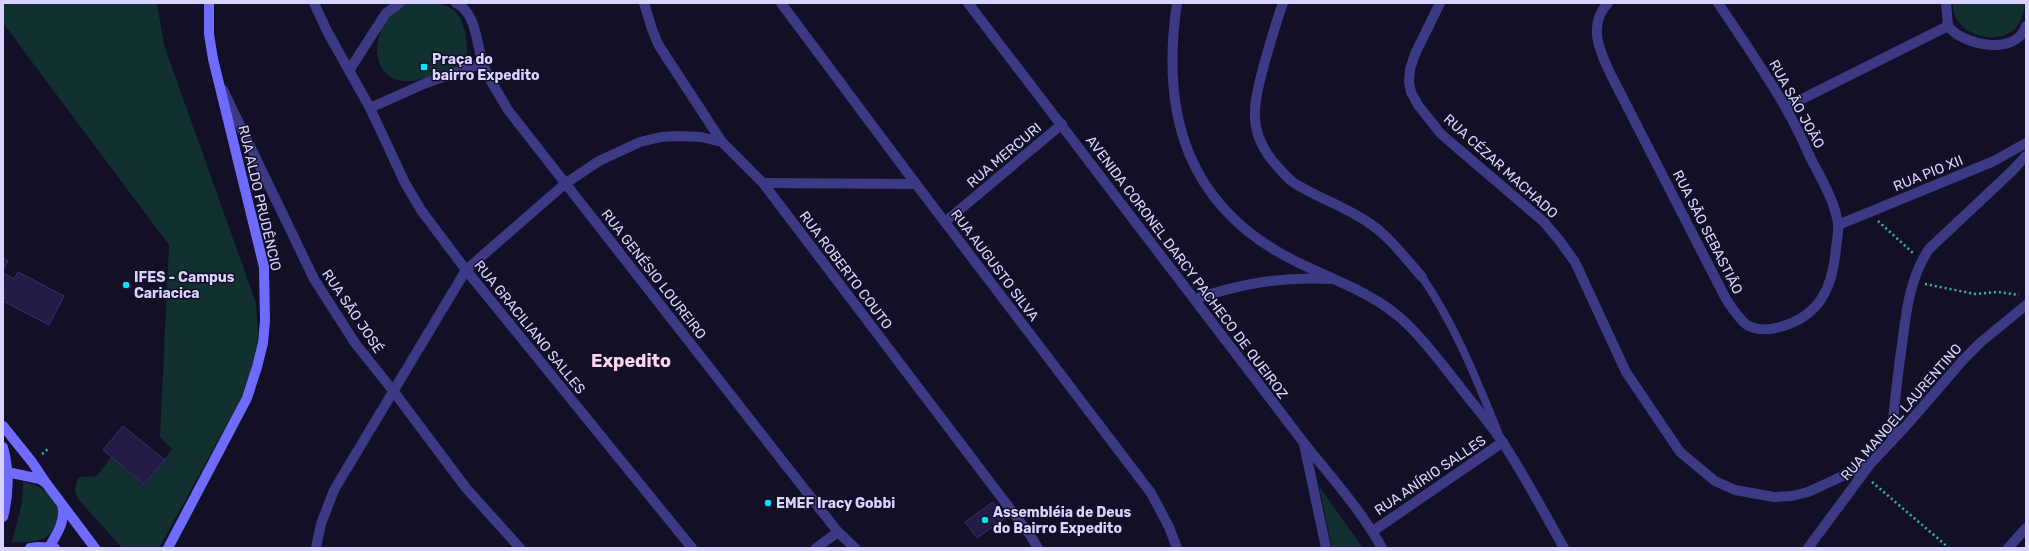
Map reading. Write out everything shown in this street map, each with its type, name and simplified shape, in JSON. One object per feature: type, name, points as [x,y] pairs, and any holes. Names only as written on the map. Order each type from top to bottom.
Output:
[{"type":"street","name":"RUA ALDO PRUDÊNCIO","points":[[168,548],[247,398],[263,343],[266,297],[264,267],[236,158],[213,59],[209,34],[209,3]]},
{"type":"street","name":"RUA GRACILIANO SALLES","points":[[314,3],[327,31],[350,69],[370,108],[405,183],[421,210],[466,270],[692,548]]},
{"type":"street","points":[[350,69],[386,13],[400,3]]},
{"type":"street","name":"RUA GENÉSIO LOUREIRO","points":[[456,3],[461,5],[468,14],[473,25],[483,63],[508,110],[838,532],[856,548]]},
{"type":"street","name":"RUA ROBERTO COUTO","points":[[644,3],[658,44],[722,142],[763,183],[1030,535],[1038,548]]},
{"type":"street","name":"RUA AUGUSTO SILVA","points":[[781,3],[916,184],[1151,493],[1169,527],[1177,548]]},
{"type":"street","name":"AVENIDA CORONEL DARCY PACHECO DE QUEIROZ","points":[[971,3],[1304,443],[1373,531],[1382,548]]},
{"type":"street","points":[[1177,3],[1172,44],[1172,84],[1184,144],[1201,180],[1217,202],[1251,234],[1290,258],[1348,284],[1385,305],[1407,324],[1434,353],[1503,442],[1564,548]]},
{"type":"street","points":[[1283,3],[1259,86],[1255,108],[1256,131],[1265,153],[1294,183],[1354,213],[1371,224],[1422,277]]},
{"type":"street","name":"RUA CÉZAR MACHADO","points":[[1440,3],[1410,69],[1409,82],[1411,92],[1418,105],[1441,134],[1544,222],[1559,240],[1575,262],[1626,372],[1680,452],[1715,481],[1735,490],[1774,498],[1808,492],[1871,463]]},
{"type":"street","name":"RUA SÃO SEBASTIÃO","points":[[1608,3],[1602,9],[1598,21],[1596,35],[1598,49],[1722,292],[1736,314],[1748,325],[1756,329],[1767,330],[1793,323],[1814,308],[1823,297],[1830,281],[1835,263],[1838,225]]},
{"type":"street","name":"RUA SÃO JOÃO","points":[[1718,3],[1786,107],[1833,202],[1838,225]]},
{"type":"street","points":[[1946,3],[1948,26],[1951,30],[1967,40],[1999,45],[2019,38],[2026,26]]},
{"type":"street","points":[[1786,107],[1948,26]]},
{"type":"street","points":[[370,108],[426,83],[483,63]]},
{"type":"street","name":"RUA SÃO JOSÉ","points":[[219,83],[314,279],[354,343],[394,392],[466,488],[520,548]]},
{"type":"street","name":"RUA MERCURI","points":[[945,222],[1062,124]]},
{"type":"street","points":[[316,548],[321,524],[334,490],[466,270],[566,183],[599,161],[640,142],[678,136],[700,137],[722,142]]},
{"type":"street","name":"RUA PIO XII","points":[[1838,225],[1994,161],[2026,143]]},
{"type":"street","points":[[1891,442],[1901,352],[1913,281],[1921,260],[1929,248],[2012,171],[2026,156]]},
{"type":"street","points":[[763,183],[916,184]]},
{"type":"street","points":[[1195,299],[1245,284],[1278,279],[1305,277],[1331,279],[1348,284]]},
{"type":"street","name":"RUA MANOEL LAURENTINO","points":[[1808,548],[1871,463],[1967,355],[1980,342],[2026,305]]},
{"type":"street","points":[[3,426],[32,462],[62,505],[95,548]]},
{"type":"street","name":"RUA ANÍRIO SALLES","points":[[1373,531],[1503,442]]},
{"type":"street","points":[[1304,443],[1326,548]]},
{"type":"street","points":[[3,447],[7,492],[3,517]]},
{"type":"street","points":[[5,470],[40,479],[46,483]]},
{"type":"street","points":[[30,548],[51,548],[62,522],[62,505]]},
{"type":"street","points":[[2008,548],[2026,528]]},
{"type":"street","points":[[816,548],[838,532]]},
{"type":"lane","points":[[1422,277],[1441,305],[1467,356],[1503,442]]},
{"type":"path","points":[[1867,212],[1921,260]]},
{"type":"path","points":[[1913,281],[1975,294],[1998,292],[2026,296]]},
{"type":"path","points":[[1871,481],[1949,548]]},
{"type":"green space","points":[[3,3],[157,3],[164,45],[256,303],[258,328],[257,353],[242,397],[159,548],[122,548],[79,500],[75,488],[79,477],[97,476],[111,457],[144,484],[172,449],[160,437],[169,245],[3,23]]},
{"type":"green space","points":[[405,3],[429,3],[448,6],[460,17],[464,27],[467,49],[467,55],[463,63],[457,67],[429,77],[411,81],[399,80],[388,75],[381,67],[378,57],[377,47],[379,36],[389,16]]},
{"type":"green space","points":[[1953,3],[2025,3],[2021,20],[2012,32],[1998,37],[1990,37],[1977,35],[1963,27],[1955,16]]},
{"type":"green space","points":[[23,482],[38,487],[51,496],[58,508],[59,516],[57,524],[49,535],[43,539],[31,542],[12,542],[22,503]]},
{"type":"green space","points":[[1319,486],[1363,548],[1332,548]]},
{"type":"building","points":[[3,258],[8,261],[3,270]]},
{"type":"building","points":[[18,272],[64,296],[49,325],[3,301],[6,294],[3,293],[3,273],[14,279]]},
{"type":"building","points":[[123,426],[165,460],[144,484],[103,450]]},
{"type":"building","name":"Assembléia de Deus do Bairro Expedito","points":[[993,502],[1005,518],[977,538],[965,522]]},
{"type":"place","name":"Praça do bairro Expedito","points":[[424,67]]},
{"type":"place","name":"IFES - Campus Cariacica","points":[[126,285]]},
{"type":"place","name":"EMEF Iracy Gobbi","points":[[768,503]]},
{"type":"place","name":"Assembléia de Deus do Bairro Expedito","points":[[985,520]]},
{"type":"district","name":"Expedito","points":[[631,361]]}]
